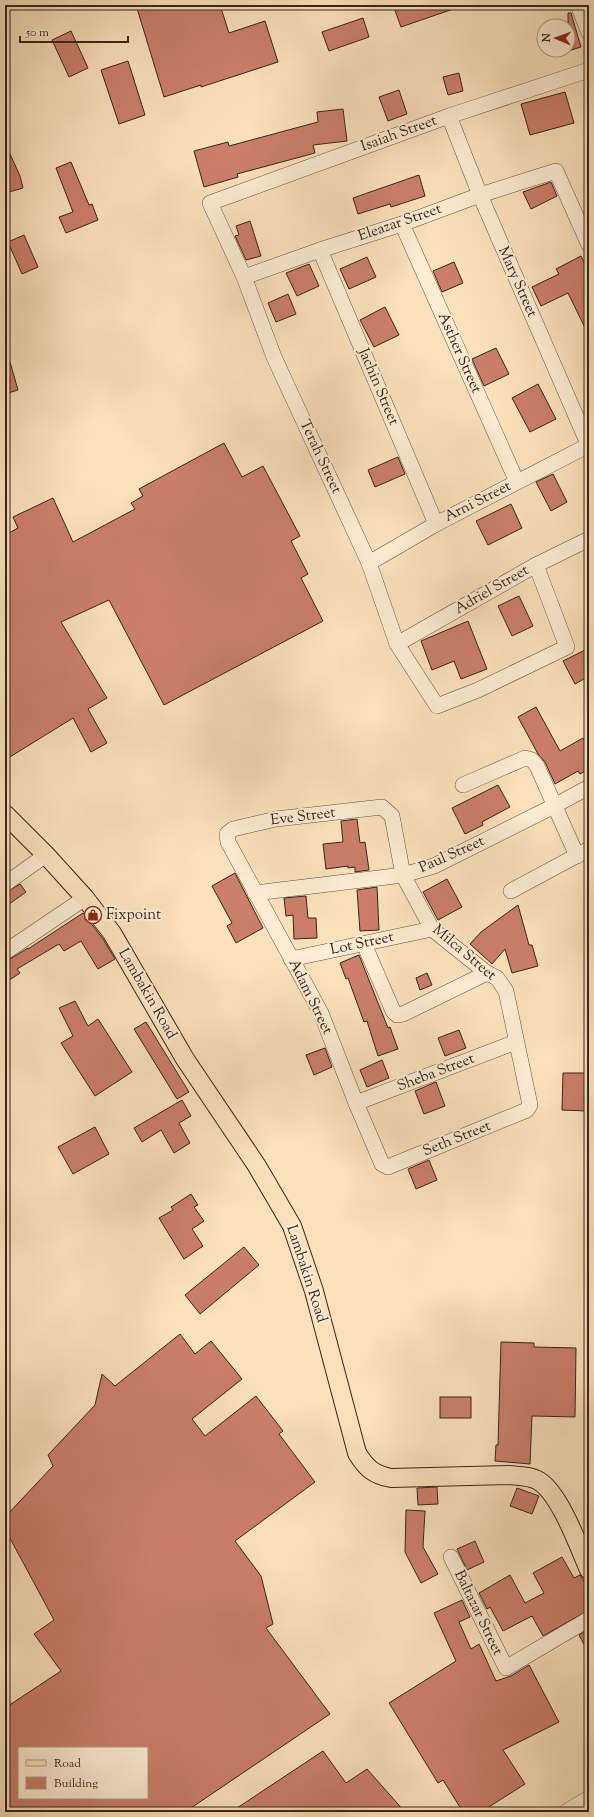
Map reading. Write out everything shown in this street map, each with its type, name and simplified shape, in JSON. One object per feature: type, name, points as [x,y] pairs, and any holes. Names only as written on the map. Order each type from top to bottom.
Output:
[{"type":"main road","name":"Lambakin Road","points":[[5,814],[46,854],[85,898],[112,933],[185,1059],[257,1166],[292,1226],[314,1291],[357,1453],[364,1464],[371,1472],[391,1478],[509,1474],[540,1481],[557,1500],[589,1570]]},
{"type":"street","points":[[578,5],[589,33]]},
{"type":"street","name":"Isaiah Street","points":[[210,203],[449,116],[589,70]]},
{"type":"street","name":"Mary Street","points":[[449,116],[480,195],[589,445]]},
{"type":"street","name":"Eleazar Street","points":[[244,277],[320,250],[402,224],[480,195],[556,171],[589,245]]},
{"type":"street","name":"Terah Street","points":[[210,203],[244,277],[274,357],[369,562],[398,644],[437,706],[478,690],[567,647],[536,565]]},
{"type":"street","name":"Asther Street","points":[[402,224],[517,482]]},
{"type":"street","name":"Jachin Street","points":[[320,250],[436,524]]},
{"type":"street","name":"Arni Street","points":[[369,562],[436,524],[589,445]]},
{"type":"street","name":"Adriel Street","points":[[398,644],[536,565],[589,539]]},
{"type":"street","points":[[463,785],[525,758],[532,760],[537,766],[554,806],[583,853],[511,891]]},
{"type":"street","name":"Paul Street","points":[[255,893],[403,875],[434,866],[589,787]]},
{"type":"street","name":"Milca Street","points":[[382,807],[392,816],[403,875],[432,929],[487,973],[496,978],[506,991],[530,1105]]},
{"type":"street","name":"Eve Street","points":[[228,834],[233,829],[276,819],[382,807]]},
{"type":"street","name":"Adam Street","points":[[228,834],[228,842],[321,1013],[356,1103],[382,1164]]},
{"type":"street","points":[[5,884],[46,854]]},
{"type":"street","points":[[5,952],[85,898]]},
{"type":"street","name":"Lot Street","points":[[291,959],[432,929]]},
{"type":"street","points":[[364,944],[393,1011],[397,1015],[403,1014],[487,973]]},
{"type":"street","name":"Sheba Street","points":[[356,1103],[516,1042]]},
{"type":"street","name":"Seth Street","points":[[382,1164],[388,1168],[527,1110],[530,1105]]},
{"type":"street","name":"Baltazar Street","points":[[451,1557],[506,1668],[589,1619]]},
{"type":"street","points":[[566,1812],[589,1798]]},
{"type":"building","points":[[136,5],[220,5],[229,33],[265,21],[278,62],[201,87],[201,85],[164,97]]},
{"type":"building","points":[[393,5],[458,5],[459,7],[401,27]]},
{"type":"building","points":[[568,13],[571,13],[572,18],[568,18]]},
{"type":"building","points":[[363,18],[369,37],[329,51],[322,32]]},
{"type":"building","points":[[576,30],[581,47],[576,49]]},
{"type":"building","points":[[71,31],[88,68],[69,77],[52,40]]},
{"type":"building","points":[[128,61],[145,115],[119,124],[101,70]]},
{"type":"building","points":[[459,73],[463,91],[448,95],[443,77]]},
{"type":"building","points":[[399,90],[407,114],[388,121],[379,97]]},
{"type":"building","points":[[565,92],[574,123],[530,135],[521,104]]},
{"type":"building","points":[[343,109],[347,141],[313,145],[315,153],[237,174],[238,177],[204,187],[194,151],[228,142],[229,146],[318,122],[317,112]]},
{"type":"building","points":[[5,143],[20,176],[23,188],[9,192],[5,179]]},
{"type":"building","points":[[71,162],[89,205],[92,204],[98,220],[66,233],[59,217],[73,212],[56,168]]},
{"type":"building","points":[[419,175],[425,196],[391,207],[390,204],[358,214],[353,198]]},
{"type":"building","points":[[551,182],[557,196],[531,209],[523,192]]},
{"type":"building","points":[[250,221],[261,256],[246,260],[235,236],[239,235],[236,226]]},
{"type":"building","points":[[24,235],[38,267],[22,274],[8,242]]},
{"type":"building","points":[[581,256],[589,272],[589,336],[568,293],[541,306],[532,287],[559,274],[556,269]]},
{"type":"building","points":[[367,257],[376,277],[349,289],[340,269]]},
{"type":"building","points":[[454,262],[463,283],[442,292],[433,271]]},
{"type":"building","points":[[309,264],[319,286],[297,296],[286,273]]},
{"type":"building","points":[[288,294],[296,314],[276,322],[268,303]]},
{"type":"building","points":[[385,307],[399,335],[374,347],[360,320]]},
{"type":"building","points":[[496,348],[509,374],[484,386],[472,359]]},
{"type":"building","points":[[5,355],[8,355],[18,390],[5,394]]},
{"type":"building","points":[[538,384],[556,419],[530,432],[512,398]]},
{"type":"building","points":[[224,443],[242,477],[263,466],[300,536],[291,541],[308,574],[301,578],[323,621],[164,705],[109,600],[61,622],[107,698],[88,709],[107,743],[91,752],[73,718],[5,760],[5,535],[18,528],[13,517],[53,498],[73,542],[135,509],[131,503],[143,496],[139,489]]},
{"type":"building","points":[[398,457],[405,474],[375,487],[368,470]]},
{"type":"building","points":[[553,474],[567,502],[551,511],[536,482]]},
{"type":"building","points":[[511,504],[522,528],[488,545],[476,521]]},
{"type":"building","points":[[519,596],[533,626],[512,636],[498,606]]},
{"type":"building","points":[[468,621],[487,669],[461,679],[454,661],[432,670],[421,641]]},
{"type":"building","points":[[589,648],[589,676],[575,684],[563,661]]},
{"type":"building","points":[[536,707],[560,751],[583,738],[589,749],[589,769],[580,774],[578,771],[555,784],[545,762],[538,754],[518,717]]},
{"type":"building","points":[[498,785],[510,807],[482,822],[483,825],[465,834],[452,808]]},
{"type":"building","points":[[357,819],[360,843],[365,842],[369,870],[355,872],[355,867],[348,868],[348,866],[326,869],[323,844],[343,842],[341,821]]},
{"type":"building","points":[[235,873],[263,928],[236,943],[227,926],[232,923],[212,886]]},
{"type":"building","points":[[447,879],[462,907],[438,920],[423,892]]},
{"type":"building","points":[[20,884],[26,892],[5,907],[5,893]]},
{"type":"building","points":[[377,887],[379,930],[360,931],[357,890]]},
{"type":"building","points":[[306,896],[308,918],[316,918],[317,938],[294,939],[293,915],[286,916],[284,898]]},
{"type":"building","points":[[518,905],[529,945],[532,945],[538,966],[512,973],[505,949],[492,964],[470,944],[481,932]]},
{"type":"building","points":[[83,913],[103,939],[115,959],[98,969],[81,941],[64,951],[59,944],[17,969],[20,973],[5,983],[5,961],[28,949]]},
{"type":"building","points":[[359,955],[398,1049],[378,1056],[367,1021],[364,1022],[348,978],[346,979],[340,963]]},
{"type":"building","points":[[427,973],[432,985],[420,990],[416,978]]},
{"type":"building","points":[[75,1001],[88,1026],[98,1019],[132,1072],[95,1096],[61,1043],[73,1036],[59,1008]]},
{"type":"building","points":[[146,1022],[189,1092],[177,1099],[134,1029]]},
{"type":"building","points":[[459,1030],[466,1048],[445,1056],[438,1038]]},
{"type":"building","points":[[325,1048],[332,1067],[314,1075],[306,1055]]},
{"type":"building","points":[[382,1060],[389,1078],[367,1087],[360,1070]]},
{"type":"building","points":[[563,1073],[588,1073],[587,1111],[562,1110]]},
{"type":"building","points":[[436,1082],[445,1106],[424,1114],[415,1091]]},
{"type":"building","points":[[182,1100],[191,1116],[179,1123],[190,1143],[174,1153],[161,1130],[142,1142],[134,1128]]},
{"type":"building","points":[[95,1127],[109,1154],[73,1174],[58,1147]]},
{"type":"building","points":[[429,1160],[437,1180],[416,1189],[408,1169]]},
{"type":"building","points":[[191,1194],[198,1205],[194,1207],[204,1221],[192,1229],[203,1246],[184,1259],[159,1218],[173,1210],[171,1207]]},
{"type":"building","points":[[244,1247],[259,1265],[200,1314],[185,1295]]},
{"type":"building","points":[[180,1334],[195,1354],[211,1341],[242,1379],[192,1419],[205,1436],[256,1396],[283,1431],[279,1434],[315,1482],[235,1541],[261,1576],[273,1624],[266,1628],[330,1714],[185,1812],[5,1812],[5,1708],[61,1671],[34,1634],[54,1620],[5,1529],[5,1517],[53,1466],[48,1455],[95,1405],[102,1374],[115,1386]]},
{"type":"building","points":[[501,1342],[534,1343],[534,1347],[576,1348],[575,1417],[532,1416],[530,1464],[495,1461],[496,1445],[498,1445]]},
{"type":"building","points":[[440,1397],[471,1397],[471,1418],[440,1418]]},
{"type":"building","points":[[437,1487],[438,1504],[418,1505],[417,1488]]},
{"type":"building","points":[[517,1488],[539,1496],[532,1514],[510,1506]]},
{"type":"building","points":[[406,1510],[425,1511],[423,1547],[438,1574],[421,1583],[405,1552]]},
{"type":"building","points":[[475,1541],[484,1562],[467,1570],[457,1549]]},
{"type":"building","points":[[562,1557],[574,1578],[580,1575],[589,1589],[589,1610],[543,1636],[532,1616],[503,1631],[490,1607],[487,1609],[479,1593],[510,1575],[525,1603],[544,1593],[533,1573]]},
{"type":"building","points":[[462,1600],[470,1617],[459,1622],[471,1649],[479,1644],[496,1681],[511,1676],[529,1665],[559,1722],[503,1750],[525,1784],[481,1812],[463,1812],[443,1780],[438,1783],[389,1703],[456,1661],[434,1613]]},
{"type":"building","points":[[589,1629],[589,1654],[579,1635]]},
{"type":"building","points":[[323,1751],[346,1783],[367,1769],[405,1812],[231,1812]]},
{"type":"place","name":"Fixpoint","points":[[93,915]]}]
